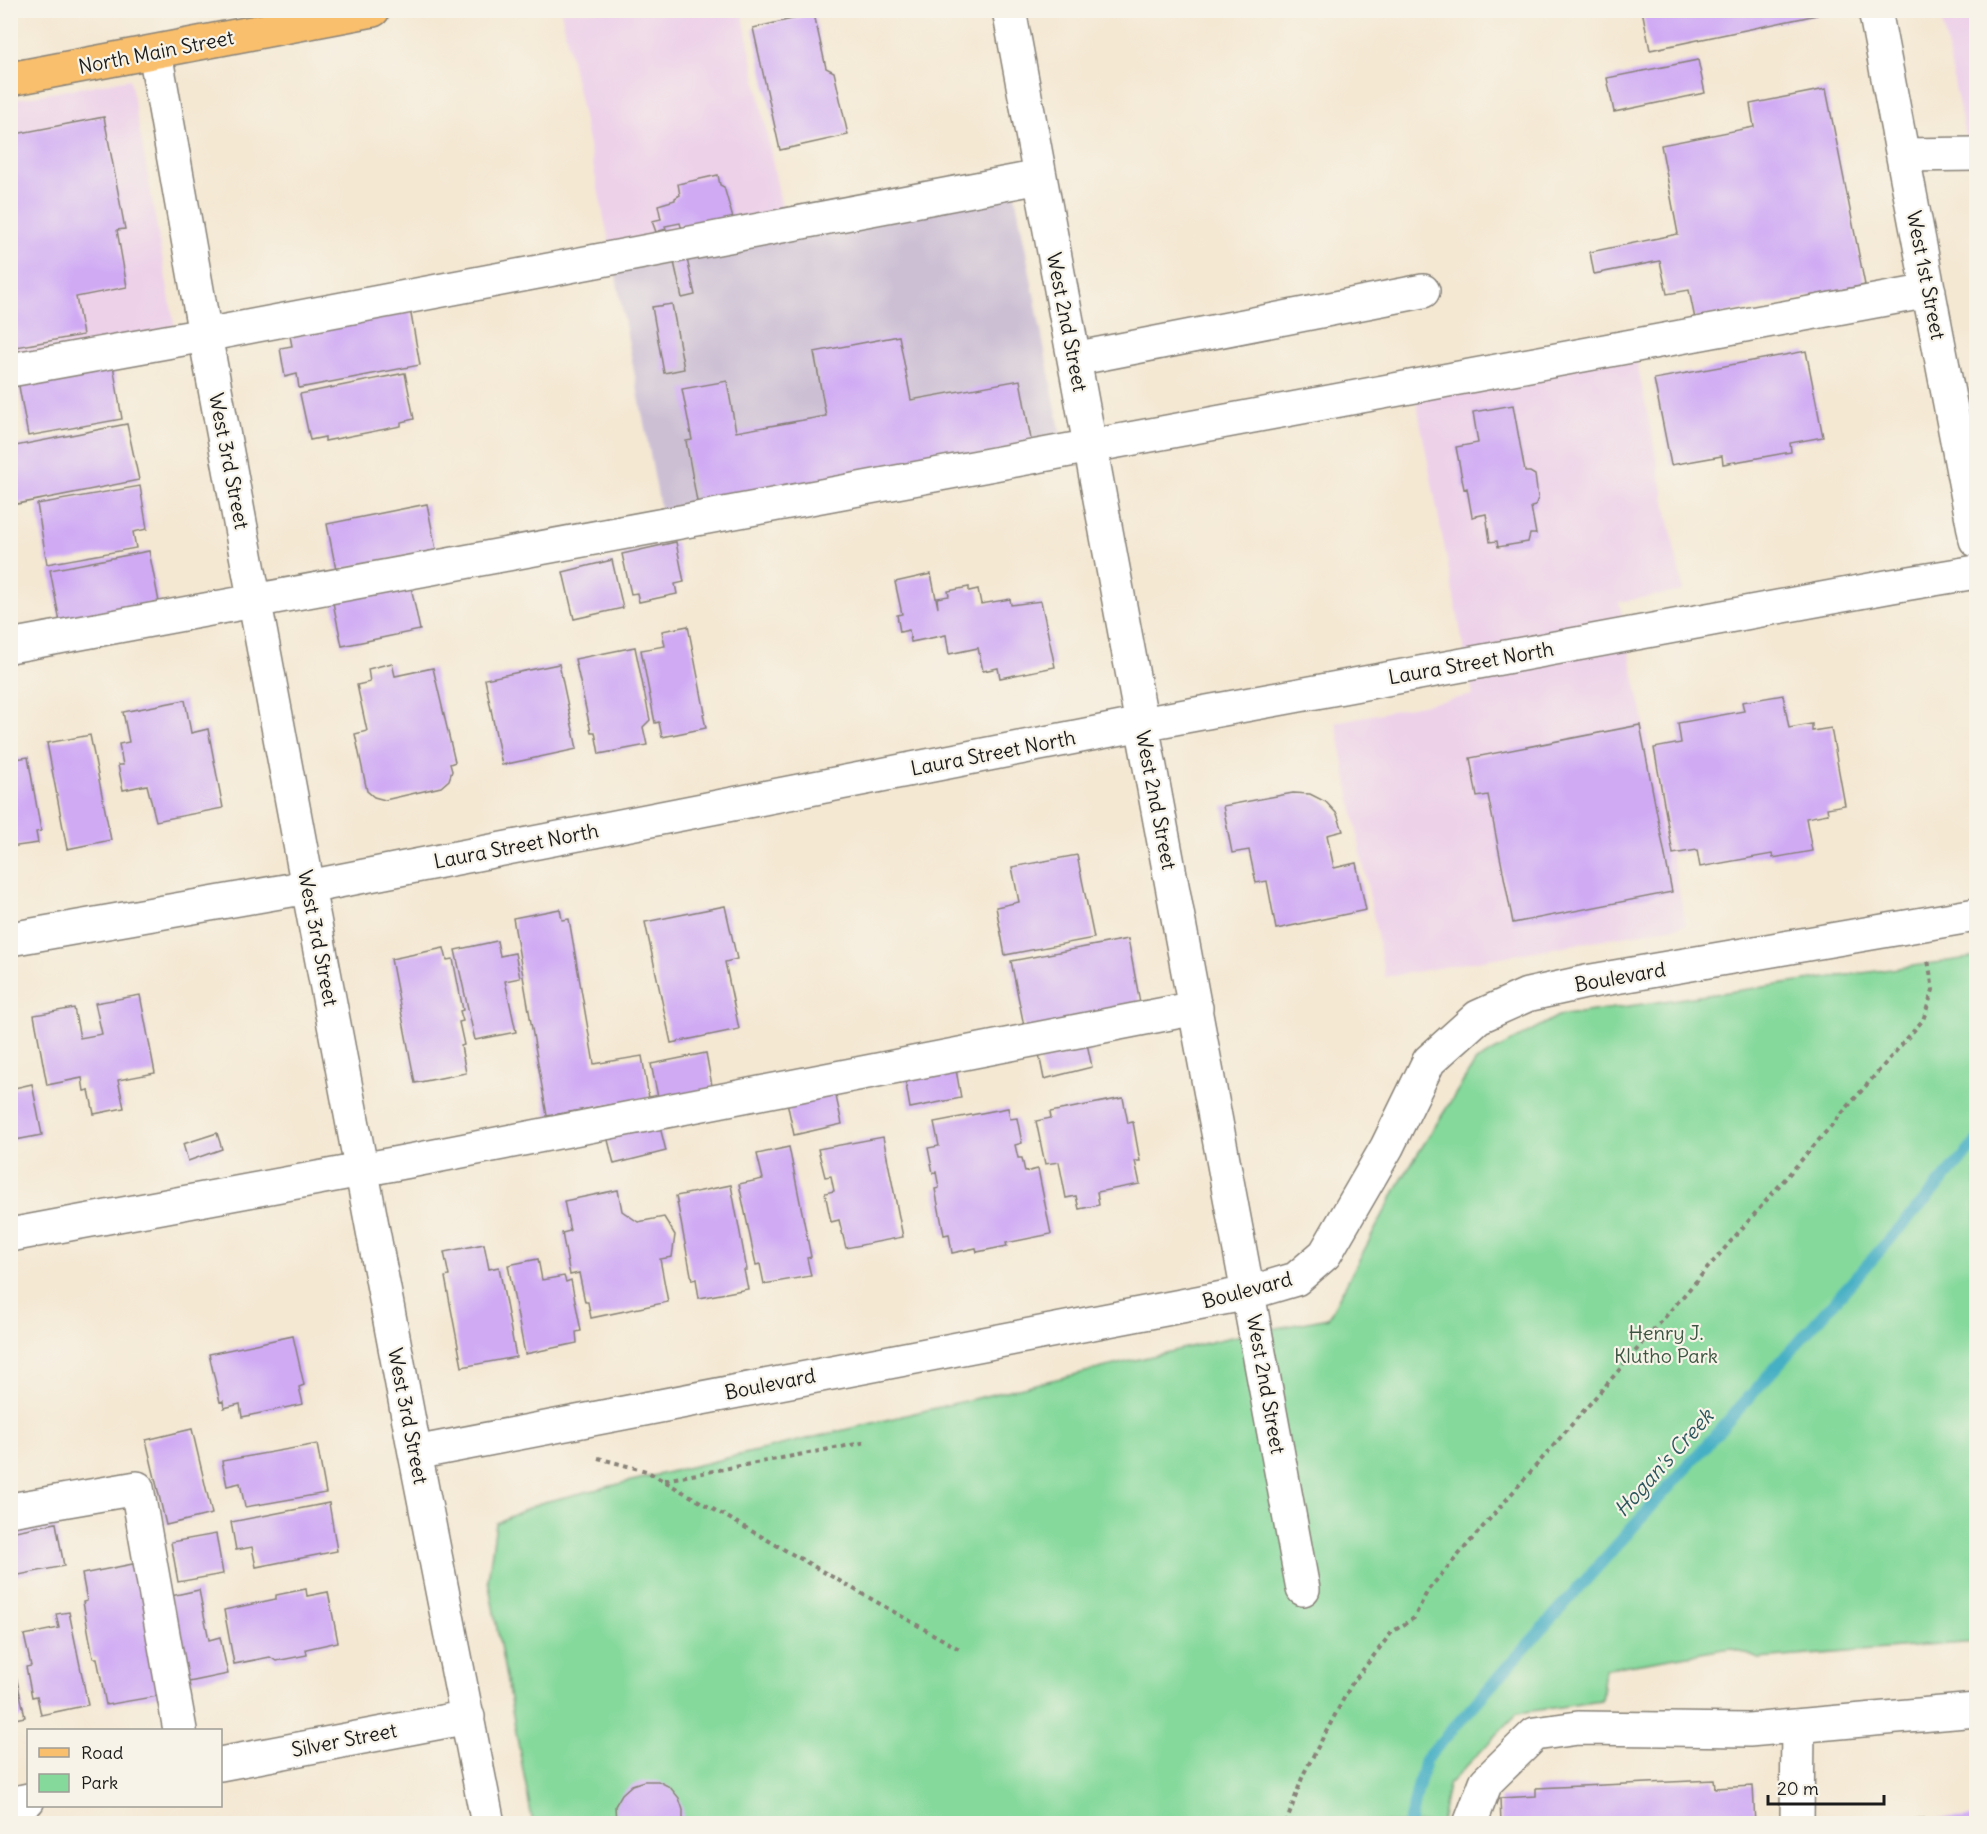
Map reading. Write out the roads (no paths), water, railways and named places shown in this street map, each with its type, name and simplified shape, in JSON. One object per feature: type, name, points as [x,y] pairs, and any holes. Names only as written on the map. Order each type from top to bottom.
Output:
[{"type":"main road","name":"North Main Street","points":[[10,79],[373,10]]},
{"type":"street","name":"West 2nd Street","points":[[1009,10],[1303,1589]]},
{"type":"street","name":"West 1st Street","points":[[1875,10],[1977,540]]},
{"type":"street","name":"West 3rd Street","points":[[155,52],[205,335],[308,887],[415,1453],[489,1824]]},
{"type":"street","points":[[1903,155],[1977,154]]},
{"type":"street","points":[[10,370],[1040,177]]},
{"type":"street","points":[[1074,359],[1423,291]]},
{"type":"street","points":[[10,646],[1929,291]]},
{"type":"street","name":"Laura Street North","points":[[10,939],[308,887],[1142,724],[1977,572]]},
{"type":"street","name":"Boulevard","points":[[415,1453],[1249,1293],[1296,1279],[1325,1254],[1387,1147],[1429,1061],[1478,1017],[1527,995],[1586,982],[1977,915]]},
{"type":"street","points":[[10,1235],[362,1171],[1196,1008]]},
{"type":"street","points":[[10,1510],[137,1488],[180,1729]]},
{"type":"street","points":[[1470,1824],[1486,1782],[1535,1734],[1578,1728],[1749,1730],[1977,1710]]},
{"type":"street","name":"Silver Street","points":[[222,1764],[468,1717]]},
{"type":"street","points":[[1797,1824],[1798,1726]]},
{"type":"street","points":[[10,1804],[27,1800]]},
{"type":"waterway","name":"Hogan's Creek","points":[[1409,1824],[1425,1760],[1976,1143]]},
{"type":"park label","name":"Henry J. Klutho Park","points":[[1666,1344]]}]
